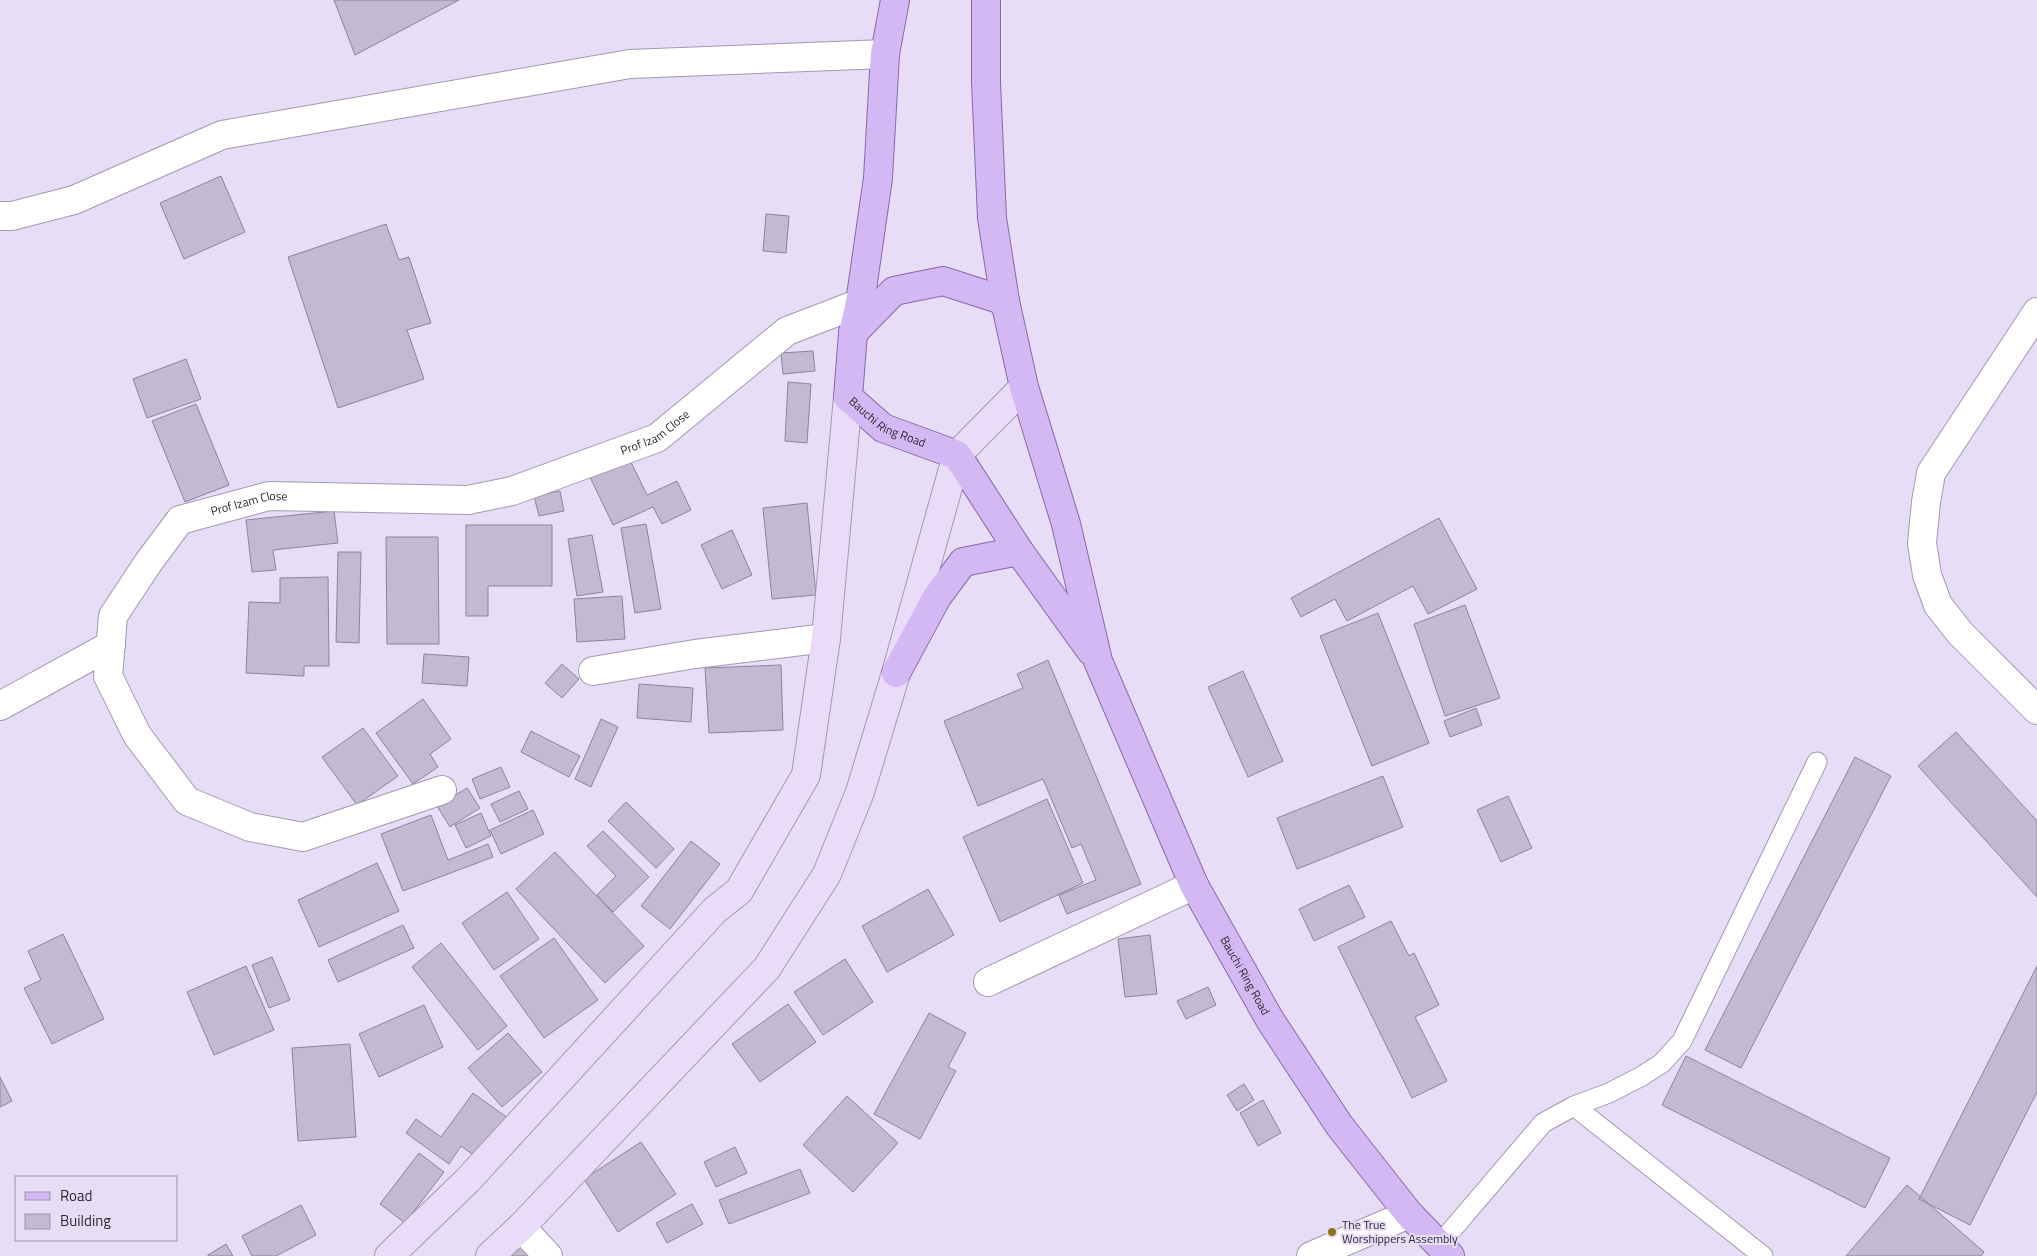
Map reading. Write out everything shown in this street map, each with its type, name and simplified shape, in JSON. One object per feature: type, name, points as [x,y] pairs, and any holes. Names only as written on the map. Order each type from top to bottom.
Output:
[{"type":"main road","name":"Bauchi Ring Road","points":[[894,0],[885,54],[878,178],[860,304],[853,333],[848,397],[882,428],[957,455],[1019,551],[1098,660]]},
{"type":"main road","name":"Bauchi Ring Road","points":[[986,0],[986,82],[991,200],[1005,301],[1024,387],[1066,524],[1098,660],[1194,885],[1270,1020],[1339,1125],[1409,1214],[1444,1251]]},
{"type":"main road","points":[[853,333],[894,292],[943,281],[1005,301]]},
{"type":"main road","points":[[490,1256],[521,1227],[767,968],[827,874],[860,792],[896,673],[957,455],[1024,387]]},
{"type":"main road","points":[[389,1256],[468,1180],[715,910],[739,891],[806,775],[826,638],[848,397]]},
{"type":"main road","points":[[896,673],[937,597],[963,562],[1019,551]]},
{"type":"street","points":[[0,216],[12,216],[74,200],[222,135],[630,64],[885,54]]},
{"type":"street","name":"Prof Izam Close","points":[[442,790],[303,837],[250,827],[187,800],[137,735],[108,676],[113,616],[148,563],[180,520],[269,496],[468,500],[512,490],[657,438],[787,331],[860,304]]},
{"type":"street","points":[[2037,312],[1931,473],[1922,543],[1927,575],[1938,605],[1960,633],[2037,710]]},
{"type":"street","points":[[593,671],[695,654],[826,638]]},
{"type":"street","points":[[0,706],[111,645]]},
{"type":"street","points":[[988,982],[1194,885]]},
{"type":"street","points":[[1311,1256],[1409,1214]]},
{"type":"street","points":[[521,1227],[548,1256]]},
{"type":"lane","points":[[1444,1251],[1543,1123],[1574,1106],[1609,1093],[1642,1076],[1662,1063],[1682,1041],[1818,762]]},
{"type":"lane","points":[[1574,1106],[1763,1256]]},
{"type":"building","points":[[334,0],[459,0],[355,55]]},
{"type":"building","points":[[221,176],[245,232],[184,259],[160,203]]},
{"type":"building","points":[[766,214],[789,216],[786,253],[763,251]]},
{"type":"building","points":[[386,224],[399,260],[409,257],[431,323],[407,330],[424,379],[338,408],[288,257]]},
{"type":"building","points":[[813,351],[815,371],[783,374],[781,353]]},
{"type":"building","points":[[186,359],[201,399],[147,418],[133,379]]},
{"type":"building","points":[[788,382],[811,384],[807,443],[785,441]]},
{"type":"building","points":[[196,404],[229,485],[185,502],[152,421]]},
{"type":"building","points":[[628,456],[647,495],[677,481],[691,510],[662,524],[653,507],[613,525],[589,475]]},
{"type":"building","points":[[560,491],[564,511],[539,516],[534,496]]},
{"type":"building","points":[[807,503],[816,595],[772,599],[763,508]]},
{"type":"building","points":[[334,511],[338,543],[273,550],[276,570],[252,572],[246,520]]},
{"type":"building","points":[[1439,518],[1477,589],[1428,614],[1413,586],[1347,621],[1335,599],[1301,617],[1291,598]]},
{"type":"building","points":[[646,524],[661,609],[635,613],[621,528]]},
{"type":"building","points":[[466,525],[552,525],[552,586],[488,586],[488,616],[466,616]]},
{"type":"building","points":[[732,530],[752,575],[722,589],[701,545]]},
{"type":"building","points":[[592,535],[603,592],[577,596],[568,539]]},
{"type":"building","points":[[386,537],[438,537],[439,644],[387,644]]},
{"type":"building","points":[[338,552],[361,552],[359,643],[336,642]]},
{"type":"building","points":[[328,577],[329,666],[304,666],[304,676],[246,673],[249,602],[280,603],[280,578]]},
{"type":"building","points":[[622,596],[625,639],[577,642],[574,599]]},
{"type":"building","points":[[1465,605],[1500,698],[1445,716],[1414,624]]},
{"type":"building","points":[[1378,613],[1429,743],[1372,766],[1320,636]]},
{"type":"building","points":[[424,654],[469,657],[467,686],[422,683]]},
{"type":"building","points":[[1048,660],[1141,884],[1067,914],[1059,895],[1096,880],[1081,844],[1072,848],[1043,779],[978,806],[944,721],[1023,688],[1017,674]]},
{"type":"building","points":[[562,664],[579,679],[562,698],[545,683]]},
{"type":"building","points":[[781,665],[783,730],[709,733],[705,668]]},
{"type":"building","points":[[1243,671],[1283,761],[1248,777],[1208,687]]},
{"type":"building","points":[[639,684],[693,688],[691,722],[637,718]]},
{"type":"building","points":[[423,699],[451,739],[430,754],[438,767],[413,784],[376,733]]},
{"type":"building","points":[[1476,708],[1482,725],[1450,737],[1444,721]]},
{"type":"building","points":[[601,719],[618,727],[591,787],[575,779]]},
{"type":"building","points":[[363,728],[398,776],[357,805],[322,757]]},
{"type":"building","points":[[531,731],[580,756],[569,777],[521,752]]},
{"type":"building","points":[[1956,732],[2037,821],[2037,897],[1918,766]]},
{"type":"building","points":[[1855,757],[1891,776],[1741,1068],[1705,1050]]},
{"type":"building","points":[[501,767],[510,787],[480,799],[472,779]]},
{"type":"building","points":[[1383,776],[1403,827],[1297,869],[1277,818]]},
{"type":"building","points":[[467,788],[480,808],[450,827],[437,806]]},
{"type":"building","points":[[519,791],[528,809],[500,822],[491,804]]},
{"type":"building","points":[[1508,796],[1532,848],[1501,862],[1477,810]]},
{"type":"building","points":[[1047,799],[1083,883],[1000,922],[963,837]]},
{"type":"building","points":[[626,802],[674,849],[656,868],[608,821]]},
{"type":"building","points":[[533,810],[544,834],[501,854],[490,830]]},
{"type":"building","points":[[481,813],[491,836],[466,848],[455,825]]},
{"type":"building","points":[[431,815],[448,860],[488,844],[493,857],[403,891],[381,834]]},
{"type":"building","points":[[603,831],[649,877],[613,912],[597,895],[616,876],[587,846]]},
{"type":"building","points":[[691,841],[720,864],[670,929],[641,906]]},
{"type":"building","points":[[555,852],[644,946],[605,983],[516,889]]},
{"type":"building","points":[[377,863],[399,911],[319,947],[298,900]]},
{"type":"building","points":[[1349,885],[1365,917],[1314,941],[1299,909]]},
{"type":"building","points":[[928,889],[954,935],[887,972],[862,926]]},
{"type":"building","points":[[507,892],[539,939],[494,970],[462,923]]},
{"type":"building","points":[[1391,921],[1409,956],[1414,953],[1439,1005],[1415,1017],[1447,1081],[1412,1098],[1338,947]]},
{"type":"building","points":[[403,925],[414,948],[338,982],[328,960]]},
{"type":"building","points":[[63,934],[104,1019],[52,1044],[24,988],[41,980],[28,951]]},
{"type":"building","points":[[1150,935],[1157,994],[1125,997],[1118,939]]},
{"type":"building","points":[[554,938],[598,1000],[544,1038],[500,976]]},
{"type":"building","points":[[441,943],[507,1026],[478,1050],[412,967]]},
{"type":"building","points":[[272,957],[290,1000],[269,1008],[252,965]]},
{"type":"building","points":[[845,959],[873,1002],[823,1035],[794,992]]},
{"type":"building","points":[[246,966],[274,1030],[214,1055],[187,992]]},
{"type":"building","points":[[2037,966],[2037,1092],[1970,1225],[1919,1199]]},
{"type":"building","points":[[1208,987],[1216,1005],[1186,1019],[1177,1001]]},
{"type":"building","points":[[788,1004],[816,1042],[760,1082],[732,1044]]},
{"type":"building","points":[[424,1005],[443,1047],[379,1077],[359,1034]]},
{"type":"building","points":[[929,1013],[966,1033],[948,1067],[956,1071],[920,1139],[874,1114]]},
{"type":"building","points":[[508,1033],[542,1072],[502,1107],[468,1068]]},
{"type":"building","points":[[350,1044],[356,1137],[298,1141],[292,1048]]},
{"type":"building","points":[[1686,1056],[1890,1158],[1865,1208],[1662,1105]]},
{"type":"building","points":[[0,1077],[12,1101],[0,1107]]},
{"type":"building","points":[[1244,1084],[1254,1100],[1237,1111],[1227,1095]]},
{"type":"building","points":[[473,1093],[508,1118],[479,1159],[461,1146],[449,1164],[406,1133],[416,1119],[441,1137]]},
{"type":"building","points":[[847,1096],[898,1143],[853,1192],[803,1145]]},
{"type":"building","points":[[1263,1100],[1281,1133],[1258,1146],[1240,1113]]},
{"type":"building","points":[[641,1142],[676,1194],[618,1232],[584,1179]]},
{"type":"building","points":[[735,1147],[747,1173],[716,1187],[704,1162]]},
{"type":"building","points":[[419,1153],[444,1172],[405,1223],[380,1204]]},
{"type":"building","points":[[800,1169],[810,1193],[729,1224],[719,1200]]},
{"type":"building","points":[[1907,1185],[1984,1252],[1981,1256],[1846,1256]]},
{"type":"building","points":[[692,1204],[703,1224],[667,1243],[656,1223]]},
{"type":"building","points":[[301,1205],[316,1235],[276,1256],[252,1256],[242,1236]]},
{"type":"building","points":[[519,1239],[534,1256],[501,1256]]},
{"type":"building","points":[[226,1244],[233,1256],[208,1256],[208,1255]]},
{"type":"place","name":"The True Worshippers Assembly","points":[[1332,1232]]}]
